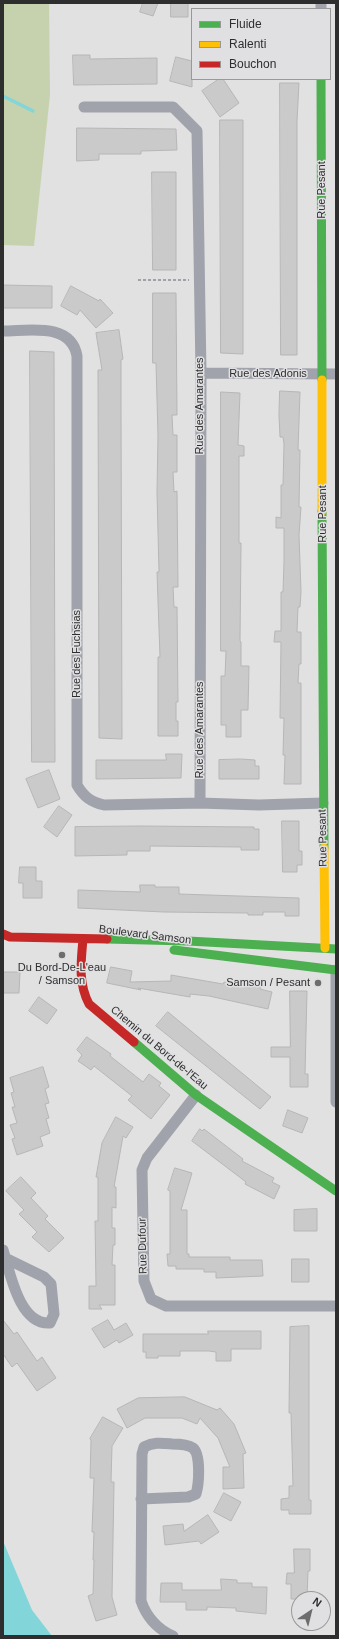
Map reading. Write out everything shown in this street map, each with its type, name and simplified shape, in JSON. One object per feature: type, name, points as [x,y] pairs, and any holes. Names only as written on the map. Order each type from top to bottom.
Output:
[{"type":"street","name":"Rue Pesant","points":[[321,80],[323,803],[325,948]]},
{"type":"street","name":"Rue des Amarantes","points":[[84,107],[173,107],[197,131],[201,373],[200,803]]},
{"type":"street","name":"Rue des Fuchsias","points":[[3,331],[55,331],[67,337],[75,346],[77,356],[77,785],[83,795],[92,802],[104,805],[200,803],[259,805],[323,803]]},
{"type":"street","name":"Rue des Adonis","points":[[201,373],[336,374]]},
{"type":"street","points":[[3,934],[10,937],[83,939]]},
{"type":"street","name":"Boulevard Samson","points":[[83,939],[188,941],[336,948]]},
{"type":"street","name":"Boulevard Samson","points":[[83,939],[336,970]]},
{"type":"street","name":"Chemin du Bord-de-l'Eau","points":[[83,939],[80,985],[83,995],[89,1004],[196,1095],[336,1191]]},
{"type":"street","points":[[336,970],[336,1102]]},
{"type":"street","name":"Rue Dufour","points":[[196,1095],[147,1158],[142,1170],[144,1282],[151,1299],[166,1306],[336,1306]]},
{"type":"street","points":[[4,1254],[44,1276],[51,1284],[54,1314],[50,1323],[38,1321],[18,1301],[4,1254]]},
{"type":"street","points":[[142,1500],[188,1497],[196,1494],[198,1486],[198,1454],[192,1447],[185,1445],[153,1443],[144,1448],[142,1454],[141,1601],[145,1612],[161,1630],[173,1636]]},
{"type":"path","points":[[138,280],[199,280]]},
{"type":"green space","points":[[3,3],[49,3],[50,95],[34,246],[3,245]]},
{"type":"water","points":[[3,1541],[32,1610],[52,1636],[3,1636]]},
{"type":"building","points":[[143,3],[158,3],[153,16],[140,12]]},
{"type":"building","points":[[171,3],[188,3],[188,17],[171,17]]},
{"type":"building","points":[[73,55],[90,55],[90,59],[157,58],[157,84],[74,85]]},
{"type":"building","points":[[176,57],[191,61],[192,87],[170,81]]},
{"type":"building","points":[[218,80],[224,80],[239,103],[220,117],[202,91]]},
{"type":"building","points":[[280,83],[299,83],[297,121],[297,355],[281,355]]},
{"type":"building","points":[[220,120],[243,120],[243,354],[221,353]]},
{"type":"building","points":[[77,128],[176,129],[177,150],[141,151],[141,154],[99,154],[99,160],[77,161]]},
{"type":"building","points":[[152,172],[176,172],[176,270],[153,270]]},
{"type":"building","points":[[3,285],[52,286],[52,308],[3,308]]},
{"type":"building","points":[[71,286],[99,301],[100,299],[113,313],[96,328],[80,310],[77,315],[61,306]]},
{"type":"building","points":[[153,293],[176,293],[177,415],[172,415],[173,435],[177,435],[177,472],[173,472],[174,492],[177,491],[178,587],[173,587],[174,607],[177,607],[178,702],[176,702],[176,721],[178,721],[178,736],[158,736],[158,657],[160,657],[157,572],[159,572],[157,492],[158,436],[156,363],[153,363]]},
{"type":"building","points":[[119,330],[123,359],[121,360],[122,739],[99,738],[98,370],[102,370],[96,333]]},
{"type":"building","points":[[30,351],[54,352],[55,762],[32,762]]},
{"type":"building","points":[[280,391],[300,392],[298,450],[300,450],[299,507],[301,507],[299,535],[301,592],[300,607],[298,607],[297,632],[301,632],[301,664],[299,664],[298,683],[301,683],[301,784],[284,784],[284,718],[280,718],[281,642],[274,642],[275,631],[281,631],[281,592],[283,592],[284,562],[284,528],[276,528],[276,517],[281,518],[281,485],[283,485],[284,444],[283,437],[280,437]]},
{"type":"building","points":[[221,392],[240,393],[238,445],[244,446],[244,456],[239,456],[239,543],[241,543],[240,641],[241,666],[249,666],[248,710],[241,710],[241,737],[226,737],[226,725],[221,725],[221,676],[225,676],[226,651],[221,651]]},
{"type":"building","points":[[166,754],[182,754],[181,778],[96,779],[96,760],[166,760]]},
{"type":"building","points":[[219,760],[255,760],[255,766],[259,766],[259,779],[219,779]]},
{"type":"building","points":[[49,770],[60,799],[38,808],[26,779]]},
{"type":"building","points":[[59,806],[72,815],[57,837],[44,827]]},
{"type":"building","points":[[282,821],[299,821],[299,851],[302,851],[302,865],[297,865],[297,872],[283,872]]},
{"type":"building","points":[[75,827],[254,827],[254,829],[259,829],[259,850],[241,850],[241,847],[150,846],[150,851],[127,851],[127,855],[75,856]]},
{"type":"building","points":[[20,867],[36,867],[36,881],[42,881],[42,898],[23,898],[23,883],[19,883]]},
{"type":"building","points":[[140,885],[155,885],[155,887],[179,887],[179,894],[299,898],[299,916],[285,916],[285,912],[263,912],[263,915],[248,915],[248,913],[164,912],[78,908],[78,890],[140,892]]},
{"type":"building","points":[[111,967],[132,971],[130,982],[171,981],[171,975],[223,984],[224,982],[250,988],[251,984],[261,987],[260,989],[272,992],[268,1009],[209,996],[190,994],[190,997],[138,988],[141,990],[107,983]]},
{"type":"building","points":[[3,972],[20,972],[19,993],[3,993]]},
{"type":"building","points":[[290,991],[307,991],[305,1074],[308,1074],[308,1087],[290,1087],[290,1057],[271,1057],[271,1047],[290,1047]]},
{"type":"building","points":[[39,997],[57,1010],[47,1024],[29,1011]]},
{"type":"building","points":[[168,1012],[271,1097],[260,1109],[156,1026]]},
{"type":"building","points":[[87,1037],[111,1054],[110,1056],[143,1082],[149,1074],[161,1083],[159,1086],[170,1095],[151,1119],[128,1100],[132,1096],[94,1066],[91,1070],[78,1061],[82,1055],[77,1050]]},
{"type":"building","points":[[43,1067],[49,1087],[45,1089],[49,1103],[45,1104],[49,1118],[46,1119],[50,1133],[40,1137],[43,1146],[17,1155],[12,1139],[15,1138],[10,1125],[17,1123],[12,1107],[15,1107],[11,1093],[14,1092],[10,1078]]},
{"type":"building","points":[[288,1110],[308,1118],[302,1133],[283,1126]]},
{"type":"building","points":[[116,1117],[133,1127],[126,1138],[123,1136],[114,1187],[116,1187],[116,1208],[112,1207],[112,1228],[115,1228],[115,1245],[113,1245],[112,1265],[115,1265],[115,1305],[99,1305],[102,1309],[89,1309],[89,1286],[96,1286],[95,1221],[98,1221],[98,1177],[96,1177],[102,1143]]},
{"type":"building","points":[[200,1129],[202,1131],[204,1129],[243,1159],[242,1161],[274,1178],[272,1182],[280,1186],[274,1199],[245,1184],[246,1182],[192,1141]]},
{"type":"building","points":[[175,1168],[192,1173],[181,1210],[187,1210],[187,1254],[189,1254],[189,1257],[230,1257],[230,1260],[262,1260],[263,1276],[216,1278],[216,1272],[204,1272],[204,1269],[176,1269],[176,1266],[168,1266],[167,1254],[170,1254],[170,1191],[168,1190]]},
{"type":"building","points":[[21,1177],[36,1193],[31,1198],[48,1216],[45,1219],[64,1238],[49,1252],[32,1237],[37,1232],[19,1214],[24,1210],[6,1191]]},
{"type":"building","points":[[317,1209],[317,1231],[294,1231],[294,1210]]},
{"type":"building","points":[[292,1259],[309,1259],[309,1282],[292,1282]]},
{"type":"building","points":[[3,1320],[14,1334],[17,1332],[37,1361],[42,1357],[56,1378],[37,1391],[17,1363],[12,1367],[3,1354]]},
{"type":"building","points":[[108,1320],[114,1330],[126,1323],[133,1335],[119,1343],[117,1340],[104,1348],[92,1329]]},
{"type":"building","points":[[309,1326],[309,1500],[311,1500],[311,1514],[289,1514],[289,1510],[281,1510],[281,1499],[289,1498],[289,1486],[293,1486],[291,1413],[289,1413],[290,1327]]},
{"type":"building","points":[[208,1331],[261,1331],[261,1349],[231,1349],[231,1361],[216,1361],[216,1352],[209,1351],[180,1351],[180,1356],[158,1356],[158,1358],[146,1358],[146,1352],[143,1352],[143,1334],[208,1334]]},
{"type":"building","points":[[185,1397],[217,1410],[220,1408],[234,1424],[246,1453],[243,1454],[244,1488],[223,1489],[223,1467],[230,1467],[218,1438],[200,1418],[197,1424],[182,1418],[145,1418],[127,1428],[117,1409],[138,1398]]},
{"type":"building","points":[[103,1417],[123,1428],[112,1446],[111,1482],[114,1482],[112,1597],[117,1615],[96,1621],[88,1596],[93,1594],[94,1560],[94,1532],[92,1532],[94,1478],[90,1478],[90,1439]]},
{"type":"building","points":[[224,1493],[241,1502],[231,1521],[214,1512]]},
{"type":"building","points":[[208,1515],[219,1532],[201,1544],[199,1541],[165,1545],[163,1526],[183,1524],[184,1531]]},
{"type":"building","points":[[294,1549],[310,1549],[310,1571],[308,1571],[307,1591],[291,1591],[291,1584],[286,1584],[287,1573],[294,1573]]},
{"type":"building","points":[[221,1579],[237,1580],[237,1583],[252,1583],[252,1587],[267,1587],[266,1614],[236,1611],[236,1608],[207,1607],[207,1610],[186,1610],[186,1602],[160,1602],[161,1583],[182,1583],[182,1590],[221,1590]]},
{"type":"waterway","points":[[3,96],[33,111]]},
{"type":"traffic: fast","points":[[321,80],[322,380]]},
{"type":"traffic: fast","points":[[322,511],[324,848]]},
{"type":"traffic: fast","points":[[107,939],[188,941],[336,949]]},
{"type":"traffic: fast","points":[[174,950],[336,970]]},
{"type":"traffic: fast","points":[[134,1042],[196,1095],[336,1191]]},
{"type":"traffic: slow","points":[[322,380],[322,511]]},
{"type":"traffic: slow","points":[[324,848],[325,948]]},
{"type":"traffic: jam","points":[[3,934],[10,937],[107,939]]},
{"type":"traffic: jam","points":[[83,939],[81,972],[83,988],[89,1004],[134,1042]]},
{"type":"place","name":"Du Bord-De-L'eau / Samson","points":[[62,955]]},
{"type":"place","name":"Samson / Pesant","points":[[318,983]]}]
